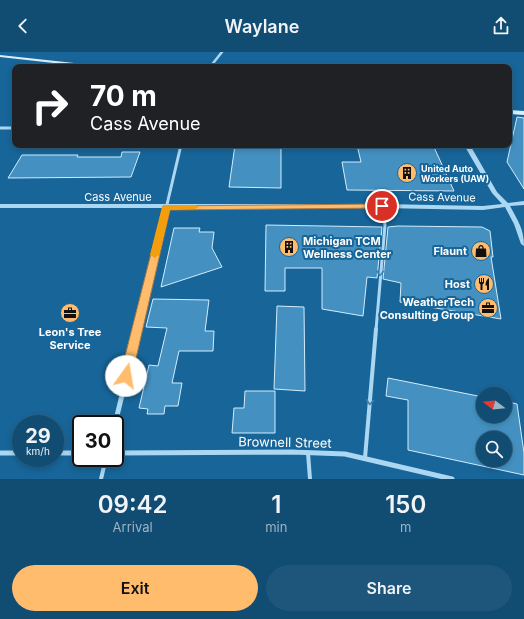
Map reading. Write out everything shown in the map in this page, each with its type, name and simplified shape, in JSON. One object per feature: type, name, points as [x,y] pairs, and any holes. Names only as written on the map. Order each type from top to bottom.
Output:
[{"type":"main road","points":[[0,56],[74,64]]},
{"type":"main road","points":[[512,112],[524,113]]},
{"type":"street","points":[[212,64],[222,52]]},
{"type":"street","points":[[0,128],[12,128]]},
{"type":"street","points":[[117,415],[180,148]]},
{"type":"street","points":[[469,148],[495,192],[507,206],[517,224],[524,244]]},
{"type":"street","name":"Cass Avenue","points":[[0,206],[382,206],[483,208],[524,203]]},
{"type":"street","points":[[0,453],[12,453]]},
{"type":"street","name":"Brownell Street","points":[[124,453],[345,454],[452,479]]},
{"type":"lane","points":[[365,458],[385,226],[382,206]]},
{"type":"lane","points":[[308,453],[310,479]]},
{"type":"lane","points":[[101,479],[104,467]]},
{"type":"building","points":[[517,117],[524,118],[524,189],[507,162],[510,148],[512,148],[512,140]]},
{"type":"building","points":[[235,148],[281,148],[281,188],[229,187]]},
{"type":"building","points":[[358,148],[434,148],[454,191],[347,190],[342,162],[361,162]]},
{"type":"building","points":[[122,152],[140,152],[131,177],[8,178],[22,155],[121,157]]},
{"type":"building","points":[[266,225],[382,227],[377,278],[367,277],[363,316],[322,309],[322,268],[285,268],[285,291],[265,291]]},
{"type":"building","points":[[388,227],[482,227],[490,231],[493,257],[491,257],[501,319],[400,302],[401,283],[383,279]]},
{"type":"building","points":[[174,228],[200,228],[199,232],[214,232],[212,248],[222,267],[161,287]]},
{"type":"building","points":[[153,299],[209,300],[205,331],[214,331],[213,351],[179,351],[172,383],[182,383],[178,406],[165,406],[164,414],[147,414],[148,409],[139,408],[149,365],[158,366],[167,328],[146,327]]},
{"type":"building","points":[[277,306],[304,307],[305,391],[274,389]]},
{"type":"building","points":[[388,378],[476,396],[476,423],[512,423],[512,403],[517,404],[524,453],[524,475],[487,467],[512,467],[512,431],[476,431],[476,465],[408,450],[408,400],[386,396]]},
{"type":"building","points":[[245,391],[275,391],[275,433],[232,433],[234,408],[244,408]]},
{"type":"slow traffic","points":[[155,255],[166,207],[195,207]]},
{"type":"place","name":"United Auto Workers (UAW)","points":[[407,173]]},
{"type":"place","name":"Michigan TCM Wellness Center","points":[[289,247]]},
{"type":"place","name":"Flaunt","points":[[481,251]]},
{"type":"place","name":"Host","points":[[484,284]]},
{"type":"place","name":"WeatherTech Consulting Group","points":[[488,308]]},
{"type":"place","name":"Leon's Tree Service","points":[[70,313]]},
{"type":"route","points":[[126,376],[166,207],[382,206]]}]
